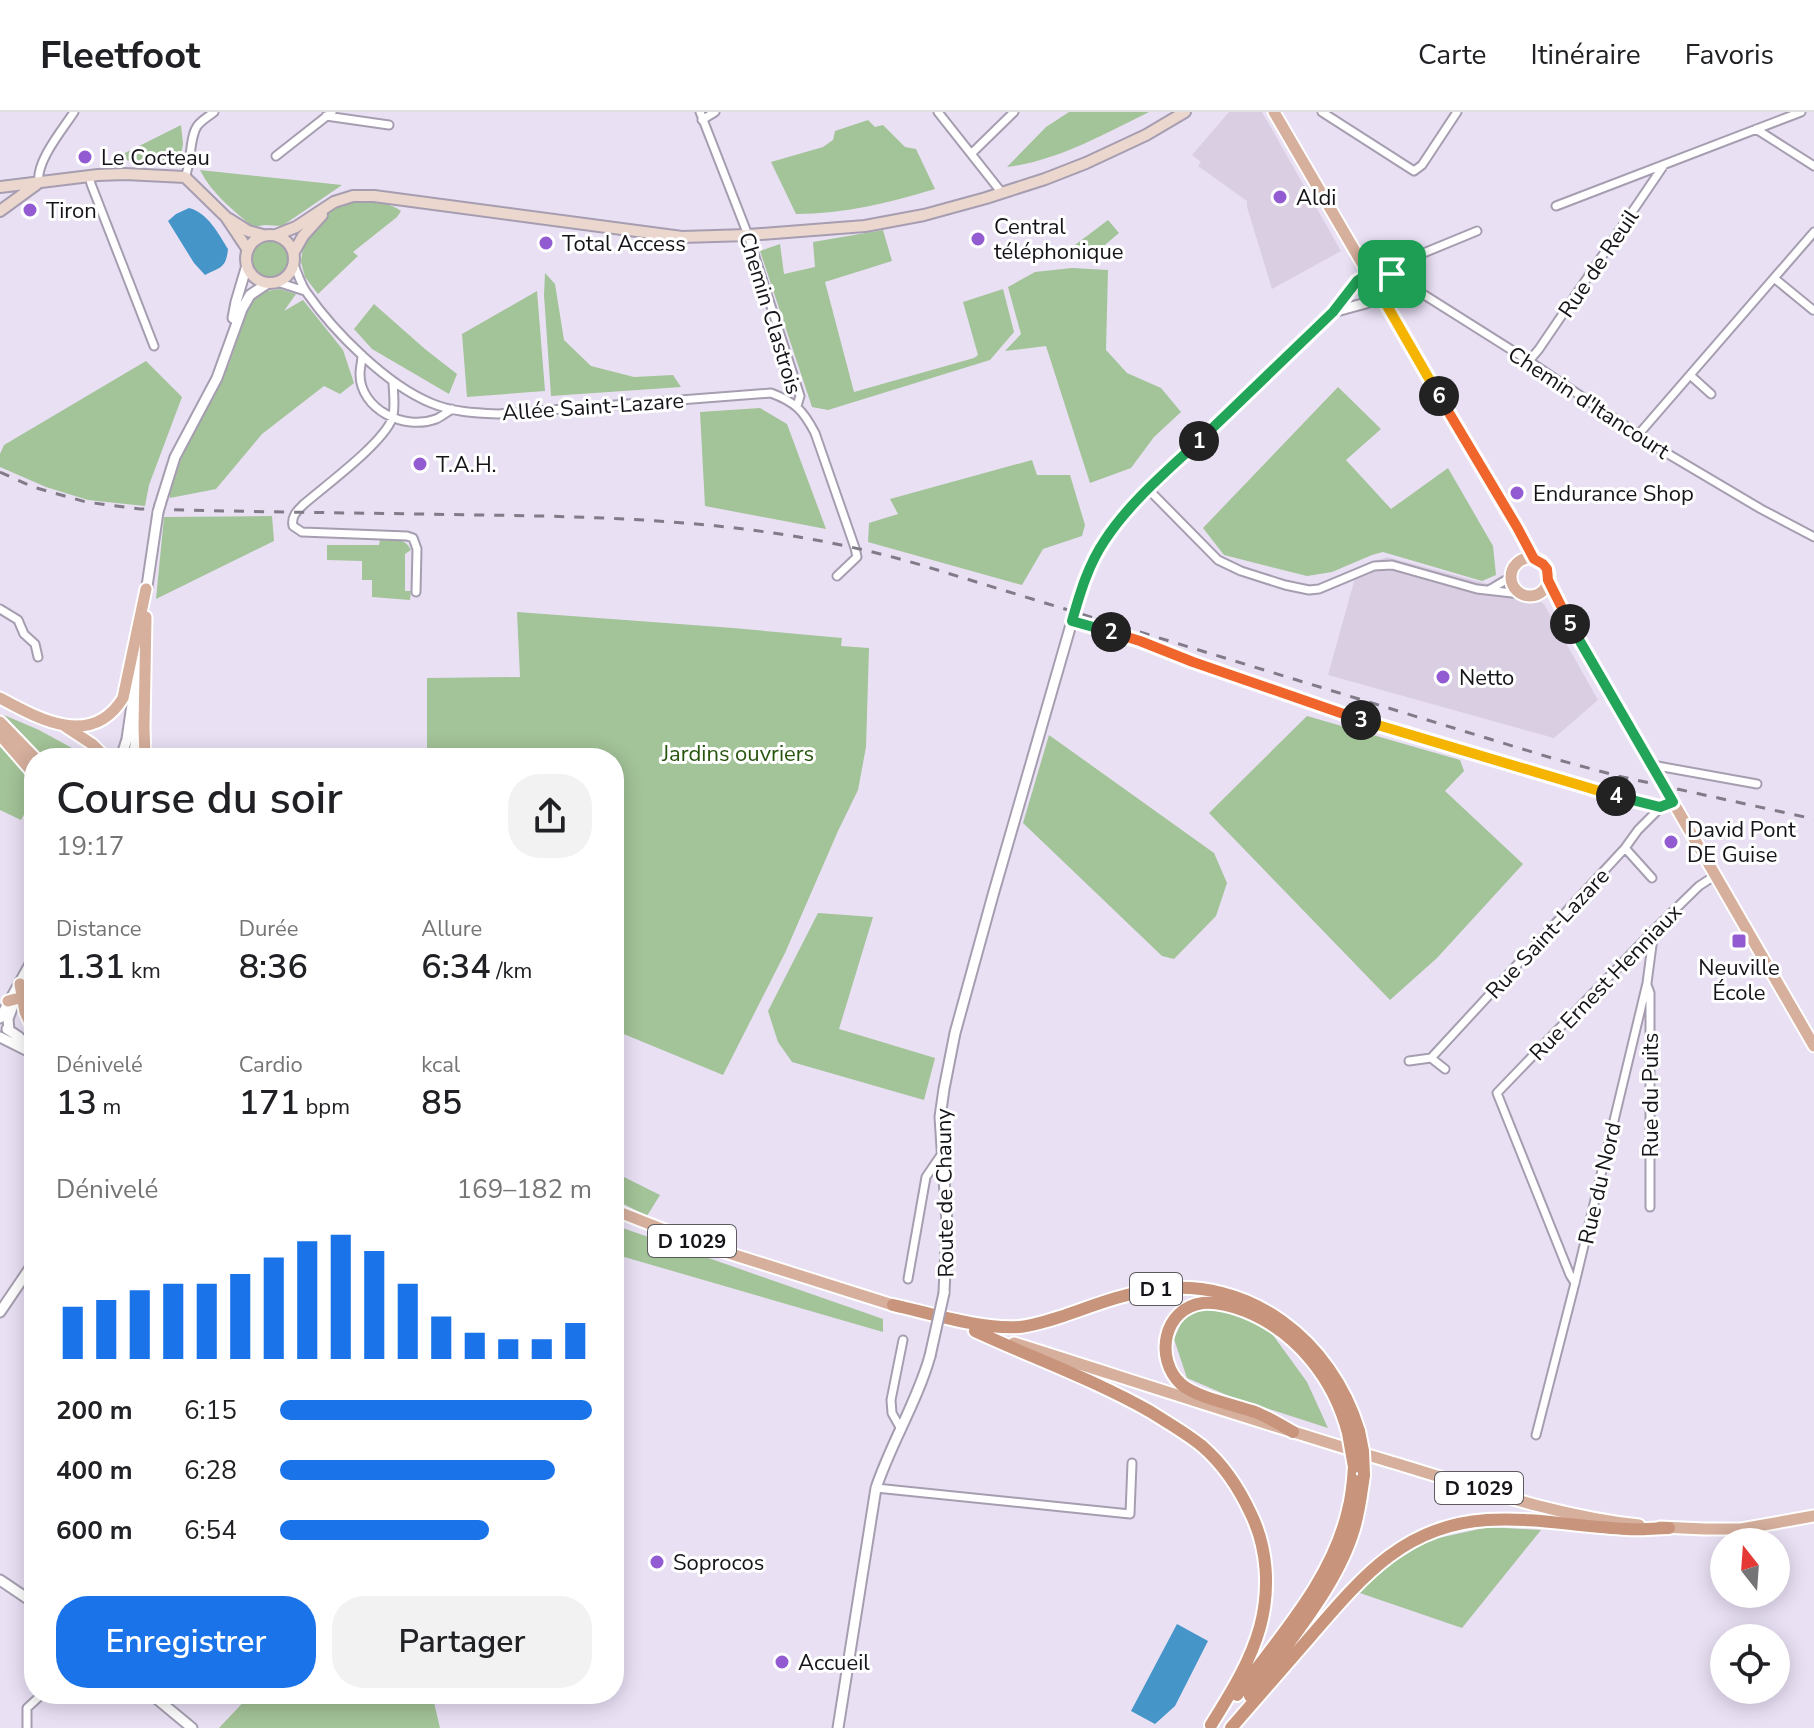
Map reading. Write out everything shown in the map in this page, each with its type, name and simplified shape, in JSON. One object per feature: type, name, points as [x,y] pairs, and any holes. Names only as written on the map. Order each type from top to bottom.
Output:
[{"type":"highway","name":"D 1","points":[[893,1305],[985,1325],[1020,1327],[1153,1290],[1192,1289],[1225,1295],[1282,1319],[1303,1336],[1327,1364],[1347,1398],[1353,1432],[1360,1504],[1353,1533],[1332,1578],[1229,1728]]},
{"type":"highway","name":"D 1","points":[[1293,1432],[1258,1413],[1182,1385],[1173,1375],[1166,1352],[1168,1329],[1175,1318],[1192,1306],[1203,1303],[1225,1305],[1254,1315],[1282,1332],[1305,1353],[1324,1377],[1353,1432]]},
{"type":"highway","name":"D 1","points":[[975,1331],[1091,1382],[1167,1422],[1200,1445],[1235,1483],[1263,1547],[1266,1578],[1264,1610],[1252,1652],[1210,1726]]},
{"type":"highway","name":"D 1","points":[[1210,1726],[1283,1633],[1327,1565],[1348,1513],[1359,1471]]},
{"type":"highway","name":"D 1","points":[[1229,1728],[1355,1586],[1387,1556],[1424,1535],[1469,1522],[1503,1519],[1630,1530],[1669,1528]]},
{"type":"main road","points":[[276,235],[296,227],[334,202],[353,196],[374,196],[682,237],[865,226],[924,215],[1045,179],[1116,150],[1185,112]]},
{"type":"main road","points":[[1274,112],[1534,559]]},
{"type":"main road","points":[[0,187],[125,174],[185,177],[226,217],[248,231],[276,235],[290,244],[294,252],[294,265],[284,278],[273,282],[255,277],[247,265],[251,244],[263,235]]},
{"type":"main road","points":[[0,211],[39,183]]},
{"type":"main road","points":[[294,252],[303,236],[334,202]]},
{"type":"main road","points":[[226,217],[248,250]]},
{"type":"main road","points":[[1507,512],[1517,538],[1518,563]]},
{"type":"main road","points":[[1548,580],[1539,594],[1530,596],[1521,594],[1511,577],[1518,563],[1526,559],[1534,559],[1547,569],[1548,580],[1565,615],[1814,1046]]},
{"type":"main road","points":[[0,698],[31,714],[75,727],[90,726],[104,719],[123,698],[146,589]]},
{"type":"main road","points":[[145,748],[146,589]]},
{"type":"main road","points":[[1539,594],[1565,615]]},
{"type":"main road","points":[[0,722],[25,748]]},
{"type":"main road","points":[[59,723],[96,748]]},
{"type":"main road","points":[[0,735],[24,763]]},
{"type":"main road","points":[[20,984],[20,998]]},
{"type":"main road","name":"D 1029","points":[[624,1214],[700,1244],[1523,1502],[1606,1520],[1669,1528],[1741,1529],[1814,1516]]},
{"type":"street","points":[[39,183],[38,176],[45,157],[74,112]]},
{"type":"street","points":[[185,177],[197,125],[214,112]]},
{"type":"street","points":[[701,116],[715,112]]},
{"type":"street","points":[[938,112],[1002,193]]},
{"type":"street","points":[[972,153],[1014,112]]},
{"type":"street","points":[[1322,112],[1414,171],[1422,165],[1457,112]]},
{"type":"street","points":[[1556,206],[1801,112]]},
{"type":"street","points":[[276,156],[329,114],[358,116],[389,125]]},
{"type":"street","name":"Chemin Clastrois","points":[[701,116],[748,235],[800,396],[797,406],[815,433],[857,557],[837,576]]},
{"type":"street","points":[[1756,129],[1814,166]]},
{"type":"street","name":"Rue de Reuil","points":[[1529,361],[1666,163]]},
{"type":"street","points":[[89,176],[154,346]]},
{"type":"street","points":[[1368,273],[1477,231]]},
{"type":"street","points":[[1638,435],[1814,232]]},
{"type":"street","points":[[231,337],[236,302],[247,265]]},
{"type":"street","points":[[294,265],[305,291]]},
{"type":"street","name":"Chemin d'Itancourt","points":[[1386,268],[1399,282],[1407,284],[1529,361],[1638,435],[1814,537]]},
{"type":"street","name":"Route de Chauny","points":[[838,1728],[876,1488],[924,1376],[944,1293],[947,1224],[940,1117],[955,1033],[1083,583],[1105,540],[1128,510],[1333,312],[1357,281],[1368,273]]},
{"type":"street","points":[[1774,278],[1813,310]]},
{"type":"street","points":[[124,748],[159,509],[175,457],[217,378],[250,295],[273,282],[305,291]]},
{"type":"street","points":[[1333,312],[1382,297],[1399,282]]},
{"type":"street","name":"Allée Saint-Lazare","points":[[305,291],[362,355],[393,381],[431,403],[452,409],[498,414],[771,393],[797,406]]},
{"type":"street","points":[[362,355],[362,386],[376,408],[393,418],[416,422],[434,420],[452,409]]},
{"type":"street","points":[[1690,375],[1711,394]]},
{"type":"street","points":[[393,381],[393,418],[378,440],[296,512],[293,526],[310,533],[413,538],[417,549],[416,592]]},
{"type":"street","points":[[1148,489],[1218,560],[1285,585],[1319,589],[1374,566],[1392,565],[1477,589],[1521,594]]},
{"type":"street","points":[[1489,590],[1511,577]]},
{"type":"street","points":[[0,609],[18,620],[24,634],[35,644],[38,657]]},
{"type":"street","points":[[1073,616],[1193,662],[1395,731],[1584,787],[1660,807],[1675,805]]},
{"type":"street","points":[[134,748],[141,682],[139,658]]},
{"type":"street","points":[[1652,765],[1757,784]]},
{"type":"street","name":"Rue Saint-Lazare","points":[[1431,1058],[1660,807]]},
{"type":"street","points":[[1625,848],[1652,878]]},
{"type":"street","name":"Rue Ernest Henniaux","points":[[1575,1283],[1497,1093],[1654,930],[1699,886],[1716,875]]},
{"type":"street","name":"Rue du Nord","points":[[1536,1435],[1647,983],[1654,930]]},
{"type":"street","points":[[20,984],[24,976]]},
{"type":"street","name":"Rue du Puits","points":[[1647,983],[1650,993],[1650,1207]]},
{"type":"street","points":[[6,1029],[20,998]]},
{"type":"street","points":[[6,1029],[20,998]]},
{"type":"street","points":[[6,1029],[24,1045]]},
{"type":"street","points":[[6,1029],[24,1045]]},
{"type":"street","points":[[1409,1061],[1431,1058],[1445,1069]]},
{"type":"street","points":[[908,1279],[926,1177],[941,1155]]},
{"type":"street","points":[[0,1312],[24,1277]]},
{"type":"street","points":[[901,1429],[892,1413],[891,1400],[903,1340]]},
{"type":"street","points":[[876,1488],[1130,1514],[1132,1463]]},
{"type":"street","points":[[0,1580],[24,1596]]},
{"type":"street","points":[[27,1728],[27,1708],[31,1704]]},
{"type":"street","points":[[163,1704],[192,1728]]},
{"type":"shaded area","points":[[1229,112],[1262,112],[1341,251],[1272,289],[1247,201],[1198,166],[1201,162],[1192,155]]},
{"type":"shaded area","points":[[1387,557],[1488,584],[1502,575],[1544,604],[1598,700],[1554,738],[1328,675],[1358,567]]},
{"type":"green space","points":[[1069,112],[1149,112],[1062,153],[1007,167],[1046,127]]},
{"type":"green space","points":[[868,120],[875,127],[883,125],[905,147],[916,149],[935,189],[866,207],[796,214],[771,162],[823,147],[833,140],[835,131]]},
{"type":"green space","points":[[181,125],[183,144],[179,164],[147,164],[115,158]]},
{"type":"green space","points":[[200,170],[342,185],[282,226],[253,227],[217,194]]},
{"type":"green space","points":[[344,202],[381,203],[401,211],[353,252],[358,256],[318,294],[305,277],[301,262],[304,238],[329,212]]},
{"type":"green space","points":[[1108,220],[1119,233],[1087,260],[1075,245]]},
{"type":"green space","points":[[883,230],[892,261],[825,282],[854,392],[978,355],[963,302],[1003,289],[1014,332],[990,360],[828,410],[812,407],[760,251],[780,244],[784,274],[815,267],[813,242]]},
{"type":"green space","points":[[270,241],[282,247],[288,259],[282,271],[270,277],[258,271],[252,259],[258,247]]},
{"type":"green space","points":[[1072,268],[1108,270],[1106,350],[1127,373],[1161,388],[1181,412],[1154,437],[1131,468],[1090,483],[1046,346],[1005,351],[1021,334],[1008,287],[1035,272]]},
{"type":"green space","points":[[545,273],[555,284],[564,340],[591,366],[634,377],[673,375],[681,387],[551,396]]},
{"type":"green space","points":[[280,289],[296,294],[284,311],[303,300],[343,350],[354,383],[340,394],[324,386],[262,434],[216,489],[170,498],[168,487],[195,427],[229,364],[251,298],[260,292]]},
{"type":"green space","points":[[537,291],[545,391],[467,397],[462,334]]},
{"type":"green space","points":[[374,304],[457,374],[449,394],[372,349],[354,329]]},
{"type":"green space","points":[[146,361],[182,397],[149,485],[145,506],[88,500],[46,487],[0,467],[4,445]]},
{"type":"green space","points":[[1338,387],[1381,429],[1346,460],[1391,509],[1448,468],[1493,546],[1496,575],[1482,581],[1383,552],[1332,572],[1307,576],[1224,555],[1203,528]]},
{"type":"green space","points":[[760,408],[787,424],[826,529],[705,506],[700,412]]},
{"type":"green space","points":[[1032,460],[1037,475],[1070,475],[1085,525],[1082,536],[1043,549],[1022,585],[868,542],[869,523],[898,514],[890,499]]},
{"type":"green space","points":[[272,516],[274,541],[156,599],[164,517]]},
{"type":"green space","points":[[383,538],[403,541],[411,550],[405,554],[405,591],[411,591],[410,600],[372,597],[372,580],[362,580],[362,561],[327,560],[327,545],[379,545]]},
{"type":"green space","name":"Jardins ouvriers","points":[[517,612],[842,638],[841,646],[869,648],[866,747],[858,790],[785,953],[723,1075],[624,1034],[624,748],[427,748],[427,678],[520,677]]},
{"type":"green space","points":[[4,715],[72,748],[35,748]]},
{"type":"green space","points":[[1307,716],[1460,760],[1464,771],[1445,791],[1523,864],[1437,958],[1390,1000],[1209,813]]},
{"type":"green space","points":[[1049,735],[1214,853],[1227,883],[1216,916],[1174,959],[1162,956],[1023,823]]},
{"type":"green space","points":[[0,738],[24,766],[24,814],[21,820],[0,810]]},
{"type":"green space","points":[[818,913],[873,917],[839,1029],[935,1058],[924,1100],[792,1062],[778,1042],[768,1011]]},
{"type":"green space","points":[[624,1177],[660,1195],[647,1216],[624,1204]]},
{"type":"green space","points":[[624,1228],[883,1319],[883,1332],[624,1257]]},
{"type":"green space","points":[[1212,1308],[1265,1324],[1307,1382],[1328,1428],[1229,1396],[1187,1378],[1174,1339],[1185,1314]]},
{"type":"green space","points":[[1489,1527],[1541,1530],[1462,1628],[1357,1592],[1391,1564],[1429,1540]]},
{"type":"green space","points":[[242,1704],[434,1704],[440,1728],[219,1728]]},
{"type":"water","points":[[189,208],[207,219],[228,249],[222,266],[205,275],[168,221]]},
{"type":"water","points":[[1177,1624],[1208,1641],[1175,1706],[1155,1724],[1131,1711]]},
{"type":"railway","points":[[0,472],[33,487],[86,502],[140,509],[648,520],[812,539],[921,565],[1555,759],[1814,819]]},
{"type":"place","name":"Le Cocteau","points":[[85,157]]},
{"type":"place","name":"Aldi","points":[[1280,197]]},
{"type":"place","name":"Tiron","points":[[30,210]]},
{"type":"place","name":"Central téléphonique","points":[[978,239]]},
{"type":"place","name":"Total Access","points":[[546,243]]},
{"type":"place","name":"T.A.H.","points":[[420,464]]},
{"type":"place","name":"Endurance Shop","points":[[1517,493]]},
{"type":"place","name":"Netto","points":[[1443,677]]},
{"type":"place","name":"David Pont DE Guise","points":[[1671,842]]},
{"type":"place","name":"Neuville École","points":[[1739,941]]},
{"type":"place","name":"Soprocos","points":[[657,1562]]},
{"type":"place","name":"Accueil","points":[[782,1662]]},
{"type":"route","points":[[1386,268],[1392,274],[1399,282],[1382,297],[1534,559],[1547,569],[1548,580],[1565,615],[1673,802],[1660,807],[1651,806],[1395,731],[1140,641],[1072,621],[1083,583],[1097,553],[1128,510],[1333,312],[1357,281],[1374,270],[1386,268]]}]
